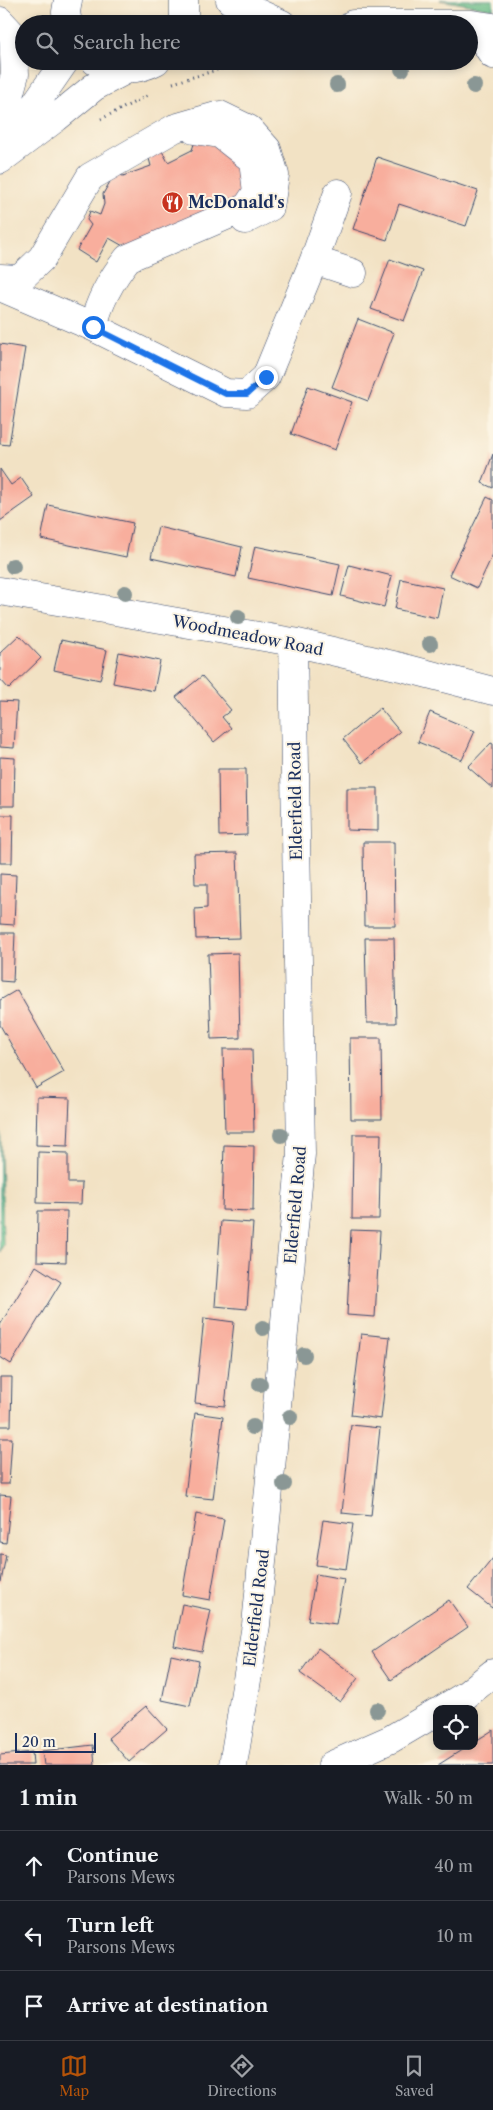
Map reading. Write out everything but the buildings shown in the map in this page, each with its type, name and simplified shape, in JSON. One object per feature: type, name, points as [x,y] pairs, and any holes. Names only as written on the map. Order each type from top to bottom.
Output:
[{"type":"street","points":[[66,15],[68,0]]},
{"type":"street","points":[[184,0],[184,15]]},
{"type":"street","points":[[230,0],[262,15]]},
{"type":"street","points":[[0,16],[15,20]]},
{"type":"street","points":[[0,21],[12,35],[15,64]]},
{"type":"street","points":[[482,26],[493,55]]},
{"type":"street","points":[[1,156],[1,125],[16,70]]},
{"type":"street","points":[[1,156],[59,70]]},
{"type":"street","points":[[1,156],[56,118],[94,87],[126,70]]},
{"type":"street","points":[[0,278],[20,279],[42,258],[90,177],[175,128],[220,115],[249,129],[267,149],[275,175],[270,207],[245,220]]},
{"type":"street","points":[[93,327],[97,311],[115,274],[128,258],[246,207],[257,192],[253,160],[220,134],[175,128]]},
{"type":"street","points":[[0,287],[93,327],[226,394],[247,394],[266,377],[314,260],[338,193]]},
{"type":"street","points":[[314,260],[353,273]]},
{"type":"street","name":"Woodmeadow Road","points":[[0,591],[293,642],[492,688]]},
{"type":"street","name":"Elderfield Road","points":[[233,1765],[256,1626],[300,1154],[293,642]]},
{"type":"street","points":[[450,1705],[466,1695],[493,1673]]},
{"type":"street","points":[[332,1765],[391,1739],[433,1714]]},
{"type":"path","points":[[164,87],[217,70]]},
{"type":"path","points":[[96,121],[156,92]]},
{"type":"green space","points":[[440,0],[493,0],[493,9]]},
{"type":"green space","points":[[0,1100],[3,1245],[0,1252]]},
{"type":"place","name":"McDonald's","points":[[172,202]]},
{"type":"route","points":[[93,327],[226,394],[247,394],[266,377]]}]
